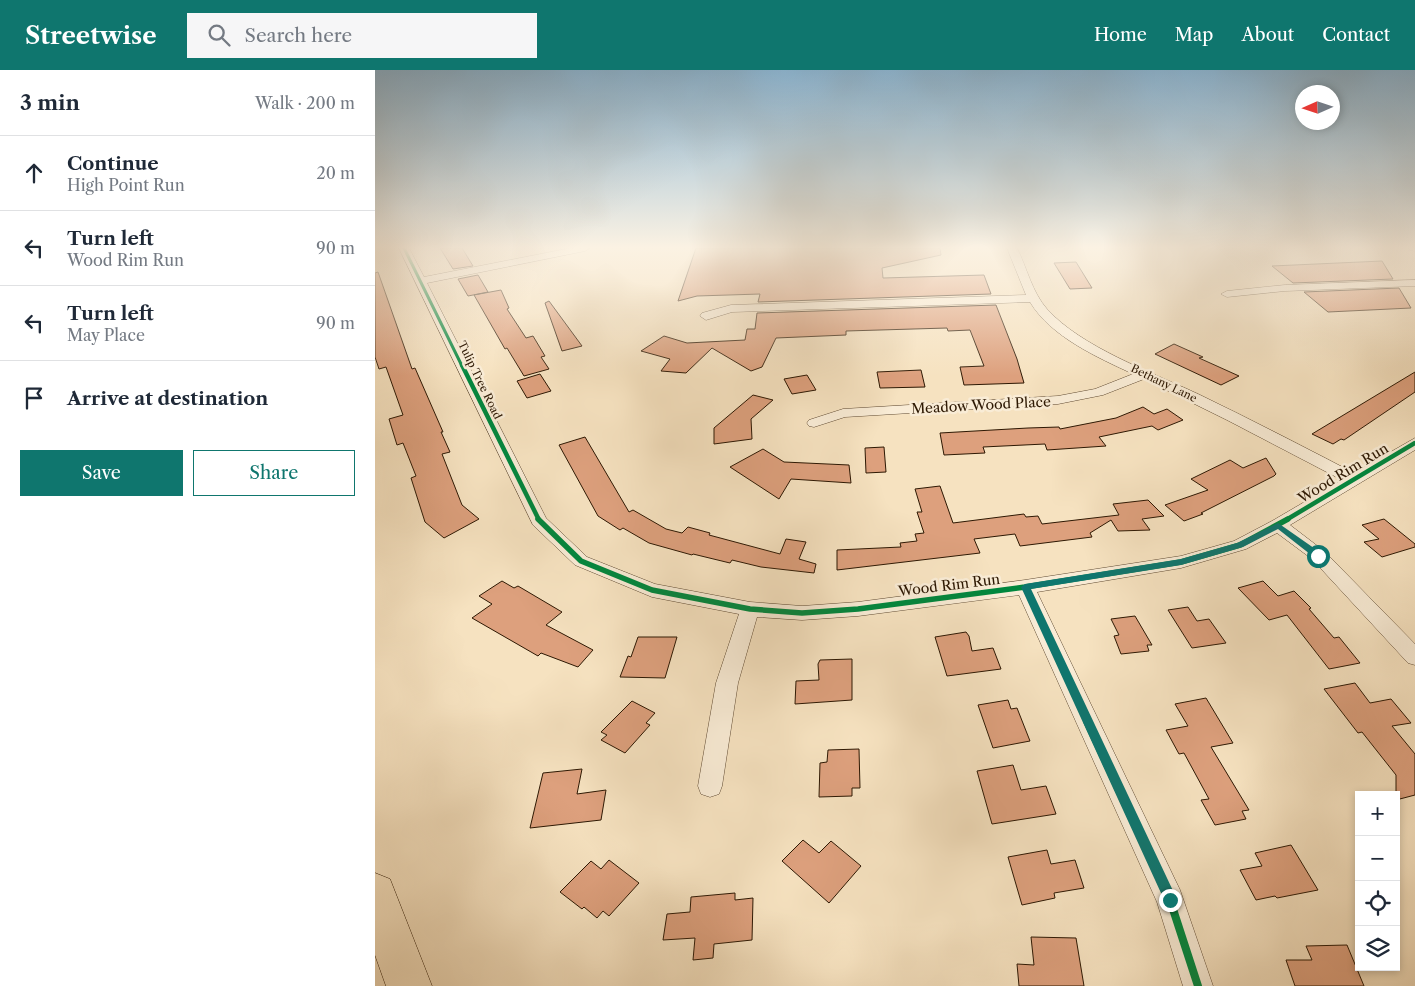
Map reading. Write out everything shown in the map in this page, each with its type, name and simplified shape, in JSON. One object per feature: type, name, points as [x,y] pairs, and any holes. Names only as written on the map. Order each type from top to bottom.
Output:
[{"type":"highway","points":[[375,894],[409,986]]},
{"type":"street","name":"Tulip Tree Road","points":[[424,291],[539,521]]},
{"type":"street","name":"Bethany Lane","points":[[1030,291],[1043,313],[1065,331],[1353,479]]},
{"type":"street","points":[[1227,294],[1258,291]]},
{"type":"street","points":[[705,316],[731,309],[1033,298]]},
{"type":"street","name":"Meadow Wood Place","points":[[814,423],[843,412],[1058,400],[1098,392],[1146,374]]},
{"type":"street","name":"Wood Rim Run","points":[[539,521],[581,561],[652,590],[750,609],[802,613],[858,609],[1025,587],[1181,562],[1240,545],[1278,526],[1415,443]]},
{"type":"street","points":[[1278,526],[1318,556],[1415,657]]},
{"type":"street","points":[[1025,587],[1170,900],[1198,986]]},
{"type":"street","points":[[710,786],[727,683],[750,609]]},
{"type":"building","points":[[375,291],[385,291],[412,369],[415,368],[443,432],[441,432],[450,452],[442,454],[462,505],[479,519],[444,538],[425,522],[411,478],[416,476],[403,443],[397,445],[389,419],[403,415],[386,367],[379,369],[375,357]]},
{"type":"building","points":[[465,291],[488,292],[468,296]]},
{"type":"building","points":[[501,291],[509,308],[507,309],[526,338],[533,336],[545,356],[541,357],[549,369],[524,376],[507,348],[505,349],[474,295]]},
{"type":"building","points":[[681,291],[990,291],[991,294],[758,302],[760,294],[697,296],[678,301]]},
{"type":"building","points":[[1401,291],[1411,308],[1328,312],[1304,292]]},
{"type":"building","points":[[549,301],[582,346],[562,351],[545,303]]},
{"type":"building","points":[[996,305],[1017,359],[1024,383],[964,385],[960,367],[984,366],[970,330],[948,331],[947,328],[846,331],[846,335],[776,338],[762,367],[751,371],[712,348],[686,373],[661,371],[670,359],[641,351],[664,336],[687,343],[745,340],[747,329],[755,329],[757,313]]},
{"type":"building","points":[[1174,344],[1203,357],[1199,358],[1239,376],[1221,385],[1155,354]]},
{"type":"building","points":[[921,370],[925,387],[880,388],[877,372]]},
{"type":"building","points":[[1415,372],[1415,392],[1344,440],[1341,439],[1333,444],[1312,434]]},
{"type":"building","points":[[540,374],[551,391],[527,398],[517,381]]},
{"type":"building","points":[[807,375],[816,390],[792,394],[784,379]]},
{"type":"building","points":[[753,395],[773,400],[751,419],[752,439],[714,444],[714,428]]},
{"type":"building","points":[[1143,407],[1154,414],[1167,409],[1183,420],[1158,430],[1152,426],[1099,437],[1106,446],[1047,450],[1045,444],[983,447],[985,453],[944,455],[940,433],[1028,428],[1059,427],[1060,429],[1116,418]]},
{"type":"building","points":[[585,437],[629,512],[633,510],[666,529],[682,533],[688,527],[710,533],[709,535],[780,554],[786,539],[806,542],[799,559],[816,564],[814,573],[761,567],[732,560],[730,563],[692,555],[649,543],[623,528],[620,530],[598,516],[559,445]]},
{"type":"building","points":[[884,447],[886,472],[866,473],[865,448]]},
{"type":"building","points":[[763,449],[784,462],[849,465],[851,483],[791,479],[779,499],[730,467]]},
{"type":"building","points":[[1266,458],[1276,474],[1274,476],[1201,513],[1203,514],[1184,521],[1165,505],[1208,490],[1191,479],[1230,460],[1243,468]]},
{"type":"building","points":[[940,486],[953,523],[1024,514],[1026,517],[1038,516],[1042,524],[1119,515],[1113,504],[1148,500],[1164,516],[1142,519],[1150,530],[1118,531],[1111,520],[1090,533],[1092,537],[1020,546],[1015,534],[974,539],[980,553],[837,570],[837,550],[901,547],[900,543],[917,541],[915,534],[924,533],[917,512],[922,512],[915,489]]},
{"type":"building","points":[[1384,519],[1415,544],[1415,547],[1382,557],[1364,542],[1379,539],[1362,525]]},
{"type":"building","points":[[502,581],[514,588],[518,586],[562,612],[546,625],[593,650],[578,667],[541,653],[538,656],[472,618],[492,604],[479,596]]},
{"type":"building","points":[[1263,581],[1278,596],[1294,591],[1311,608],[1309,609],[1334,638],[1339,637],[1360,663],[1329,669],[1287,615],[1269,620],[1238,588]]},
{"type":"building","points":[[1188,607],[1197,621],[1209,619],[1226,643],[1192,648],[1168,610]]},
{"type":"building","points":[[1135,616],[1152,645],[1147,645],[1149,651],[1121,654],[1114,636],[1119,635],[1111,619]]},
{"type":"building","points":[[966,632],[969,636],[972,651],[993,648],[1001,669],[947,676],[935,637]]},
{"type":"building","points":[[638,637],[677,637],[665,678],[620,677],[628,656],[631,657]]},
{"type":"building","points":[[852,659],[852,700],[795,704],[796,681],[819,680],[818,664],[820,660]]},
{"type":"building","points":[[1355,683],[1370,703],[1391,699],[1411,723],[1392,726],[1415,754],[1415,795],[1400,799],[1400,791],[1396,791],[1396,775],[1362,732],[1358,733],[1324,689]]},
{"type":"building","points":[[1206,698],[1233,743],[1211,747],[1249,810],[1242,811],[1246,819],[1215,825],[1201,800],[1209,799],[1184,753],[1179,754],[1166,730],[1188,726],[1175,704]]},
{"type":"building","points":[[1008,700],[1011,709],[1017,708],[1030,741],[993,748],[978,705]]},
{"type":"building","points":[[632,701],[655,713],[646,723],[650,725],[625,753],[601,740],[607,735],[601,732]]},
{"type":"building","points":[[859,749],[860,788],[852,788],[852,796],[819,797],[820,763],[827,762],[828,750]]},
{"type":"building","points":[[1013,765],[1021,790],[1046,786],[1056,814],[992,824],[977,771]]},
{"type":"building","points":[[582,769],[577,794],[606,790],[601,820],[530,828],[543,773]]},
{"type":"building","points":[[803,840],[819,853],[831,841],[861,866],[829,903],[782,861]]},
{"type":"building","points":[[1291,845],[1318,890],[1256,900],[1240,870],[1262,866],[1255,853]]},
{"type":"building","points":[[1047,850],[1051,864],[1075,860],[1084,888],[1054,893],[1055,898],[1022,905],[1008,857]]},
{"type":"building","points":[[609,860],[639,883],[609,916],[603,911],[597,918],[584,907],[582,909],[560,892],[591,861],[601,869]]},
{"type":"building","points":[[735,893],[735,900],[753,898],[752,940],[714,944],[713,958],[693,960],[695,938],[663,940],[667,914],[690,912],[691,897]]},
{"type":"building","points":[[1031,937],[1076,938],[1084,986],[1019,986],[1017,964],[1034,965]]},
{"type":"building","points":[[1347,945],[1355,964],[1355,971],[1358,971],[1364,986],[1295,986],[1286,960],[1312,960],[1306,946]]},
{"type":"cycle path","points":[[425,291],[539,521],[581,561],[652,590],[750,609],[802,613],[858,609],[1025,587],[1181,562],[1240,545],[1278,525],[1415,443]]},
{"type":"cycle path","points":[[1025,587],[1170,900],[1198,986]]},
{"type":"route","points":[[1170,900],[1025,587],[1181,562],[1240,545],[1278,526],[1318,556]]}]
